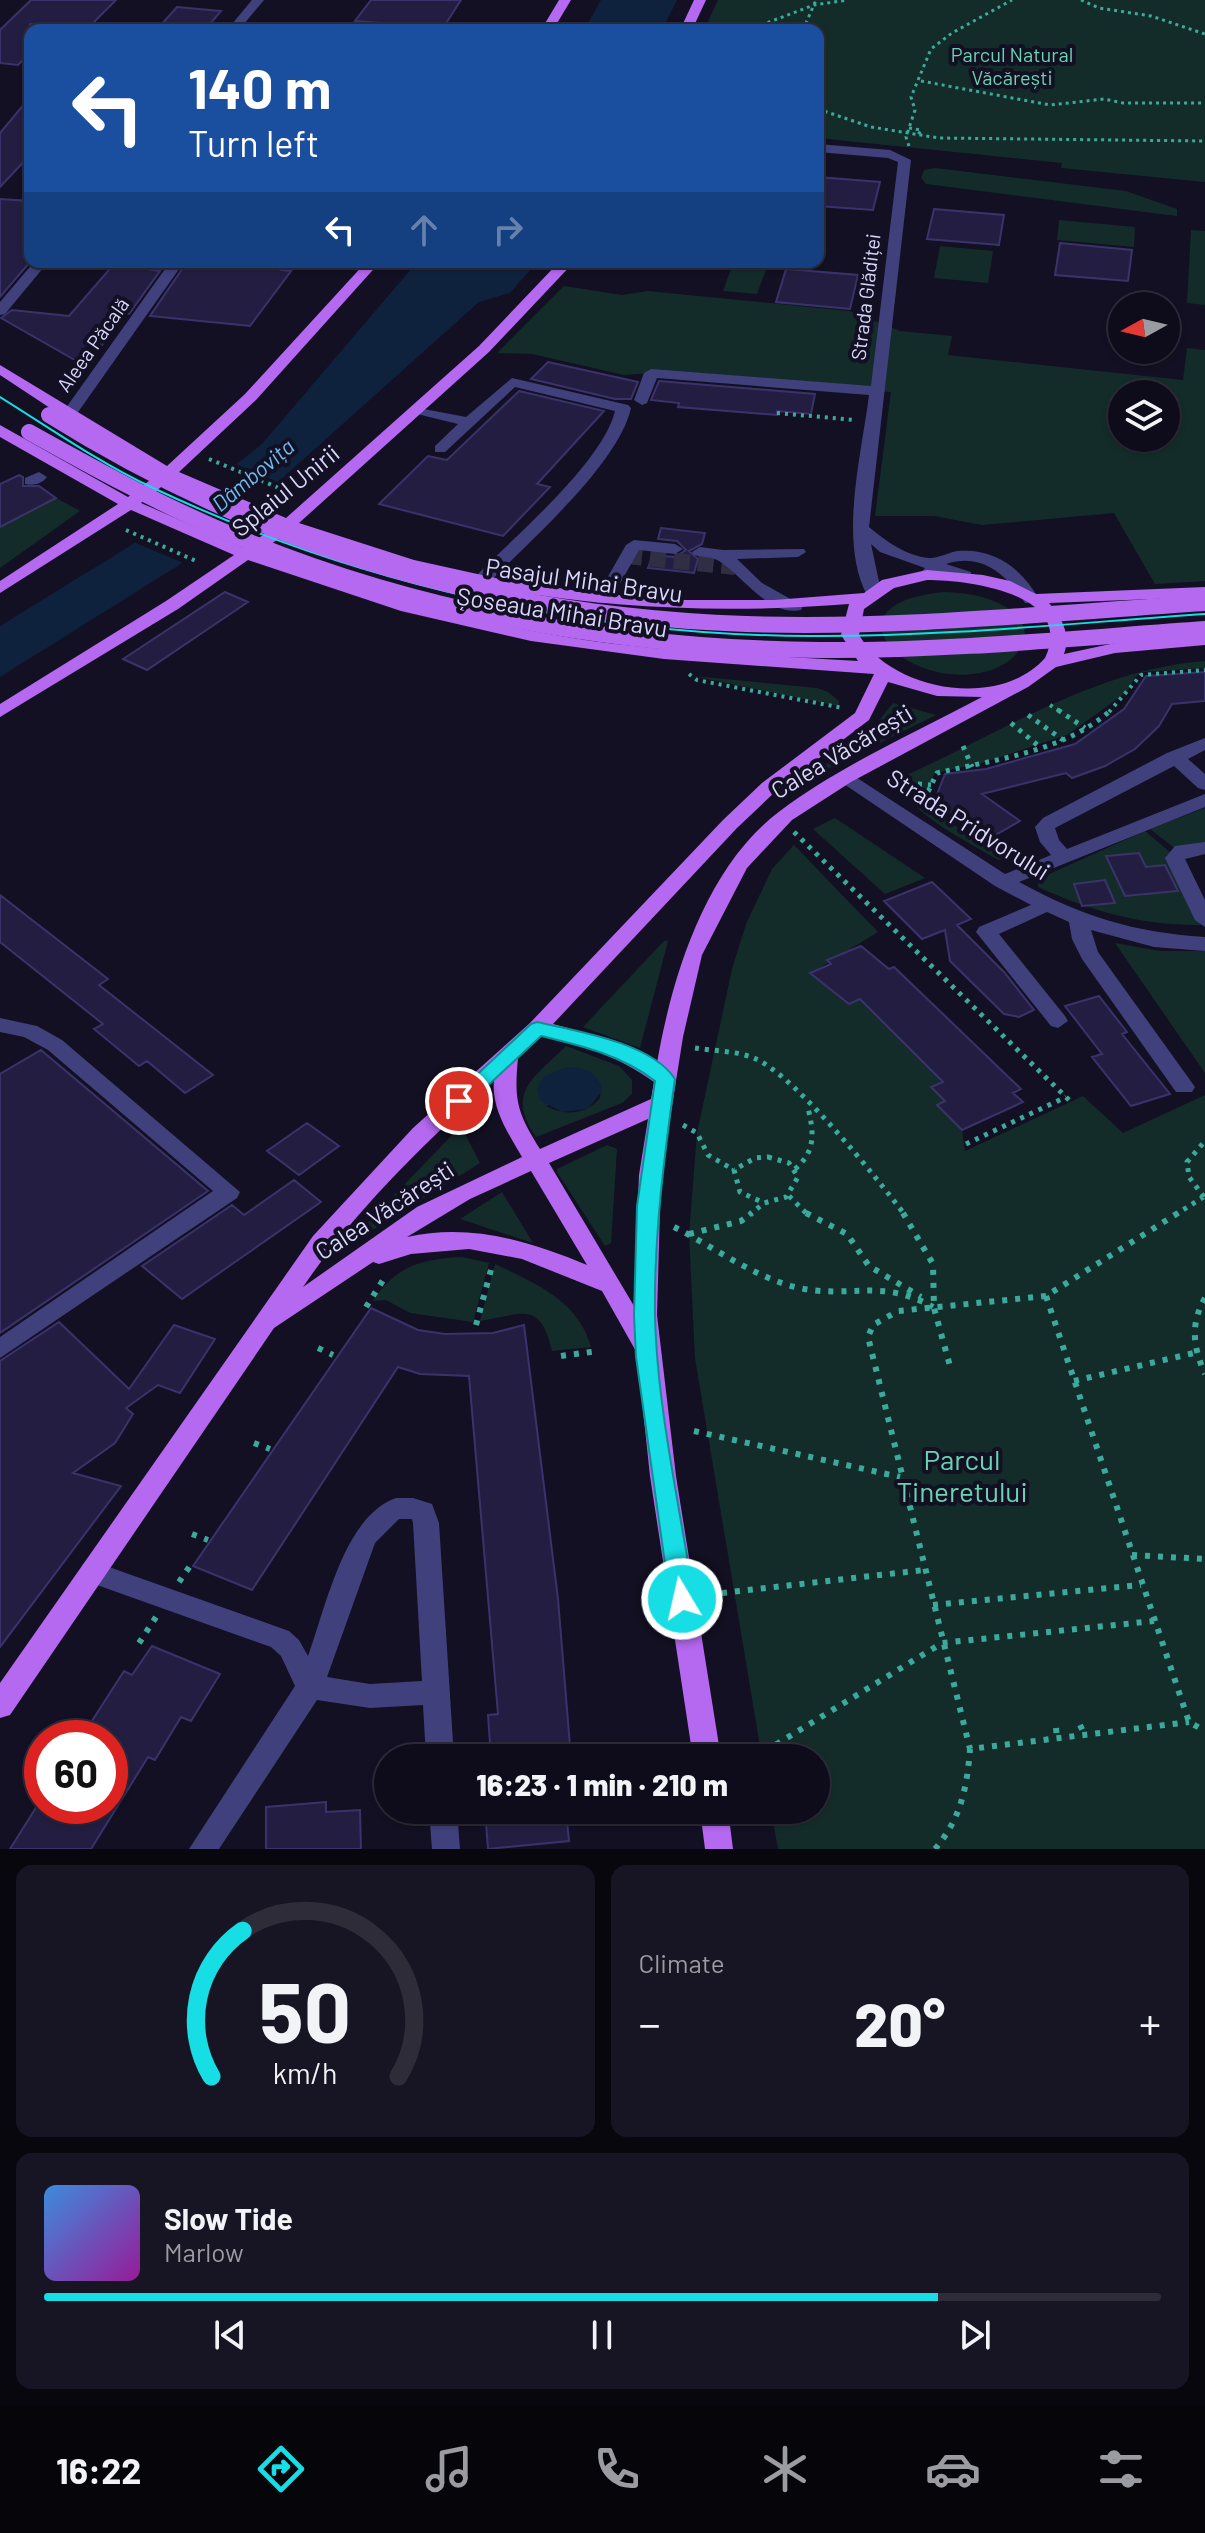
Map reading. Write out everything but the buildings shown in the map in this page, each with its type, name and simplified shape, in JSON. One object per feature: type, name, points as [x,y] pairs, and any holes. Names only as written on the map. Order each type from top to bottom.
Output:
[{"type":"main road","points":[[551,24],[565,0]]},
{"type":"main road","points":[[689,24],[700,0]]},
{"type":"main road","points":[[0,588],[129,503],[168,473],[254,392],[368,268]]},
{"type":"main road","name":"Splaiul Unirii","points":[[0,712],[288,525],[418,410],[511,322],[561,268]]},
{"type":"main road","points":[[0,369],[168,473]]},
{"type":"main road","name":"Pasajul Mihai Bravu","points":[[0,385],[139,470],[259,525],[400,570],[528,601],[656,619],[771,625],[858,623],[1205,603]]},
{"type":"main road","name":"Pasajul Mihai Bravu","points":[[0,414],[116,483],[238,539],[397,593],[547,628],[664,643],[808,650],[1205,629]]},
{"type":"main road","points":[[5,437],[129,503]]},
{"type":"main road","name":"Șoseaua Mihai Bravu","points":[[168,473],[288,525],[412,564],[483,579],[603,599],[708,608],[795,606],[869,594]]},
{"type":"main road","name":"Șoseaua Mihai Bravu","points":[[129,503],[219,542],[424,613],[530,636],[681,656],[880,671]]},
{"type":"main road","points":[[1050,663],[1059,642],[1058,631],[1050,616],[1031,599],[995,582],[931,570],[869,594],[851,616],[850,635],[860,654],[880,671],[914,685],[952,692],[991,691],[1022,683],[1050,663],[1115,648],[1205,640]]},
{"type":"main road","points":[[1031,599],[1205,592]]},
{"type":"main road","name":"Calea Văcărești","points":[[0,1706],[321,1242],[384,1172],[537,1028],[754,801],[863,716],[880,671]]},
{"type":"main road","name":"Calea Văcărești","points":[[262,1327],[425,1213],[534,1159],[661,1104],[692,955],[727,885],[768,831],[844,778],[1022,683]]},
{"type":"main road","points":[[537,1028],[617,1050],[645,1064],[665,1079]]},
{"type":"main road","points":[[507,1058],[503,1078],[507,1109],[646,1352]]},
{"type":"main road","points":[[661,1104],[646,1229],[646,1352],[705,1744]]},
{"type":"main road","points":[[349,1266],[417,1241],[469,1238],[552,1260],[610,1285]]},
{"type":"main road","points":[[716,1824],[719,1849]]},
{"type":"street","points":[[238,24],[258,0]]},
{"type":"street","name":"Strada Glădiței","points":[[824,148],[890,154],[905,160],[861,528],[869,594]]},
{"type":"street","points":[[0,311],[36,268]]},
{"type":"street","name":"Aleea Păcală","points":[[71,412],[173,268]]},
{"type":"street","points":[[642,400],[651,373],[877,391]]},
{"type":"street","points":[[440,449],[514,381],[617,404],[624,411],[616,433],[601,455],[483,579]]},
{"type":"street","points":[[418,410],[468,422]]},
{"type":"street","points":[[861,528],[879,545],[931,570],[948,557],[963,555],[999,564],[1019,577],[1031,599]]},
{"type":"street","points":[[603,599],[634,545],[675,549]]},
{"type":"street","points":[[700,552],[723,555],[798,552]]},
{"type":"street","points":[[723,555],[756,587],[795,606]]},
{"type":"street","points":[[1063,856],[1046,835],[1045,827],[1050,822],[1205,743]]},
{"type":"street","points":[[1174,757],[1205,784]]},
{"type":"street","name":"Strada Pridvorului","points":[[844,778],[1002,882],[1044,904],[1079,919],[1128,933],[1205,944]]},
{"type":"street","points":[[1002,882],[1205,800]]},
{"type":"street","points":[[1205,848],[1182,850],[1175,858],[1205,920]]},
{"type":"street","points":[[1044,904],[1034,913],[986,932],[1058,1021]]},
{"type":"street","points":[[1079,919],[1082,939],[1089,954],[1184,1087]]},
{"type":"street","points":[[0,1025],[30,1031],[55,1045],[229,1192],[0,1349]]},
{"type":"street","points":[[203,1849],[310,1687],[364,1538],[376,1521],[390,1509],[403,1507],[423,1512],[426,1523],[439,1744]]},
{"type":"street","points":[[92,1572],[280,1639],[290,1648],[310,1687]]},
{"type":"street","points":[[310,1687],[370,1696],[436,1692]]},
{"type":"street","points":[[444,1824],[446,1849]]},
{"type":"path","points":[[806,24],[816,0]]},
{"type":"path","points":[[764,24],[814,5],[848,0]]},
{"type":"path","points":[[911,144],[907,134],[915,110],[911,97],[920,88],[926,56],[931,49],[1012,0]]},
{"type":"path","points":[[1081,0],[1099,8],[1151,16],[1205,34]]},
{"type":"path","points":[[921,81],[1050,105],[1104,99],[1123,103],[1205,103]]},
{"type":"path","points":[[824,111],[845,120],[918,135],[1205,141]]},
{"type":"path","points":[[909,128],[921,130],[918,135]]},
{"type":"path","points":[[777,413],[874,422]]},
{"type":"path","points":[[219,463],[285,490]]},
{"type":"path","points":[[126,530],[196,561]]},
{"type":"path","points":[[1158,665],[1161,673]]},
{"type":"path","points":[[680,670],[697,680],[844,708]]},
{"type":"path","points":[[937,813],[930,809],[926,796],[937,773],[972,767],[1063,740],[1085,728],[1131,691],[1141,675],[1205,670]]},
{"type":"path","points":[[1050,705],[1085,728]]},
{"type":"path","points":[[1028,715],[1063,740]]},
{"type":"path","points":[[1011,723],[1042,748]]},
{"type":"path","points":[[963,746],[972,767]]},
{"type":"path","points":[[887,782],[931,785]]},
{"type":"path","points":[[800,837],[1068,1099],[966,1144]]},
{"type":"path","points":[[695,1048],[754,1058],[781,1075],[876,1178],[908,1219],[933,1264],[934,1308],[950,1366]]},
{"type":"path","points":[[795,1169],[808,1160],[816,1136],[807,1104]]},
{"type":"path","points":[[683,1125],[697,1133],[708,1155],[734,1170],[740,1192],[764,1203]]},
{"type":"path","points":[[935,1849],[950,1832],[967,1797],[970,1749],[900,1477],[868,1337],[883,1316],[1046,1296],[1204,1196],[1189,1177],[1187,1162],[1205,1141]]},
{"type":"path","points":[[734,1170],[744,1162],[768,1157],[780,1159],[795,1169]]},
{"type":"path","points":[[689,1234],[741,1221],[764,1203],[789,1196],[796,1187],[795,1169]]},
{"type":"path","points":[[789,1196],[809,1216],[847,1234],[855,1256],[865,1264],[912,1288],[934,1308]]},
{"type":"path","points":[[674,1227],[761,1274],[792,1286],[821,1292],[883,1287],[902,1290],[934,1308]]},
{"type":"path","points":[[476,1325],[493,1261]]},
{"type":"path","points":[[366,1307],[385,1277]]},
{"type":"path","points":[[1046,1296],[1189,1722]]},
{"type":"path","points":[[1205,1298],[1192,1325],[1194,1353],[1205,1374]]},
{"type":"path","points":[[318,1348],[333,1355]]},
{"type":"path","points":[[561,1356],[598,1351]]},
{"type":"path","points":[[1074,1381],[1194,1353]]},
{"type":"path","points":[[694,1431],[900,1477]]},
{"type":"path","points":[[254,1443],[270,1449]]},
{"type":"path","points":[[192,1534],[208,1540]]},
{"type":"path","points":[[1132,1555],[1205,1559]]},
{"type":"path","points":[[722,1593],[924,1570]]},
{"type":"path","points":[[933,1605],[1141,1585]]},
{"type":"path","points":[[777,1744],[942,1643],[1154,1621]]},
{"type":"path","points":[[970,1749],[1189,1722],[1205,1731]]},
{"type":"path","points":[[1080,1725],[1085,1735]]},
{"type":"path","points":[[1056,1728],[1057,1738]]},
{"type":"green space","name":"Parcul Natural Văcărești","points":[[718,0],[1205,0],[1205,182],[1061,168],[1062,163],[824,139],[824,24],[707,24]]},
{"type":"green space","points":[[935,168],[1126,191],[1177,209],[1177,216],[926,184],[921,178],[924,170]]},
{"type":"green space","points":[[1059,220],[1135,227],[1134,247],[1057,240]]},
{"type":"green space","points":[[1191,230],[1205,231],[1205,305],[1187,303]]},
{"type":"green space","points":[[940,246],[993,251],[988,283],[934,278]]},
{"type":"green space","points":[[731,268],[766,270],[757,294],[723,291]]},
{"type":"green space","points":[[564,286],[622,295],[648,291],[849,311],[900,331],[952,336],[948,355],[1183,380],[1187,348],[1205,350],[1205,581],[1155,584],[1114,513],[982,525],[934,516],[875,516],[891,392],[651,373],[624,375],[532,354],[497,353]]},
{"type":"green space","points":[[56,498],[80,511],[0,568],[0,527]]},
{"type":"green space","points":[[946,592],[992,600],[1017,616],[1025,635],[1018,652],[1010,660],[988,671],[957,675],[929,670],[905,659],[888,644],[882,627],[887,612],[908,599]]},
{"type":"green space","points":[[1205,661],[1205,668],[1143,672],[1135,677],[1127,692],[1067,735],[982,763],[935,773],[923,795],[928,809],[1006,857],[998,860],[945,828],[920,810],[900,788],[909,774],[1053,704],[1127,676],[1165,666]]},
{"type":"green space","points":[[693,676],[817,688],[839,701],[838,706]]},
{"type":"green space","points":[[893,703],[936,715],[809,778],[872,729]]},
{"type":"green space","points":[[1205,808],[1205,847],[1177,850],[1150,829]]},
{"type":"green space","points":[[835,818],[925,878],[885,894],[813,829]]},
{"type":"green space","points":[[1145,831],[1171,853],[1170,861],[1202,925],[1138,920],[1078,903],[1038,887],[1038,879]]},
{"type":"green space","name":"Parcul Tineretului","points":[[794,845],[878,932],[811,973],[848,1004],[860,999],[943,1082],[931,1088],[945,1101],[938,1106],[962,1130],[965,1151],[1083,1096],[1123,1133],[1205,1095],[1205,1849],[778,1849],[774,1824],[830,1824],[830,1744],[760,1744],[695,1358],[689,1234],[697,1133],[732,969],[746,924],[772,869]]},
{"type":"green space","points":[[664,941],[668,941],[640,1048],[583,1027]]},
{"type":"green space","points":[[1115,943],[1160,951],[1205,951],[1205,1073]]},
{"type":"green space","points":[[566,1046],[619,1066],[632,1080],[632,1094],[622,1103],[536,1137],[527,1121],[523,1097],[534,1077]],"holes":[[[601,1085],[600,1098],[582,1111],[567,1112],[546,1106]]]},
{"type":"green space","points":[[461,1126],[480,1163],[360,1238],[356,1234]]},
{"type":"green space","points":[[607,1145],[617,1149],[611,1243],[605,1246],[557,1169]]},
{"type":"green space","points":[[502,1192],[533,1243],[460,1219]]},
{"type":"green space","points":[[462,1257],[489,1263],[473,1322],[410,1313],[386,1300],[373,1301],[400,1272],[434,1260]]},
{"type":"green space","points":[[495,1264],[554,1295],[566,1305],[585,1331],[591,1347],[552,1351],[542,1324],[528,1314],[480,1321]]},
{"type":"water","points":[[601,0],[677,0],[665,24],[587,24]]},
{"type":"water","name":"Dâmbovița","points":[[412,268],[532,268],[510,293],[479,302],[200,552],[0,677],[0,626],[146,536],[262,444]]},
{"type":"water","points":[[566,1067],[585,1070],[598,1079],[602,1091],[588,1109],[562,1112],[541,1101],[537,1089],[543,1077]]},
{"type":"pier","points":[[233,463],[285,485],[188,565],[131,541]]},
{"type":"tunnel","points":[[626,556],[735,567]]},
{"type":"tram line","points":[[0,397],[131,477],[229,521],[390,577],[472,598],[556,614],[640,626],[809,636],[958,632],[1205,614]]},
{"type":"route","points":[[459,1101],[537,1028],[606,1045],[645,1064],[665,1079],[647,1206],[645,1315],[647,1357],[682,1599]]}]
